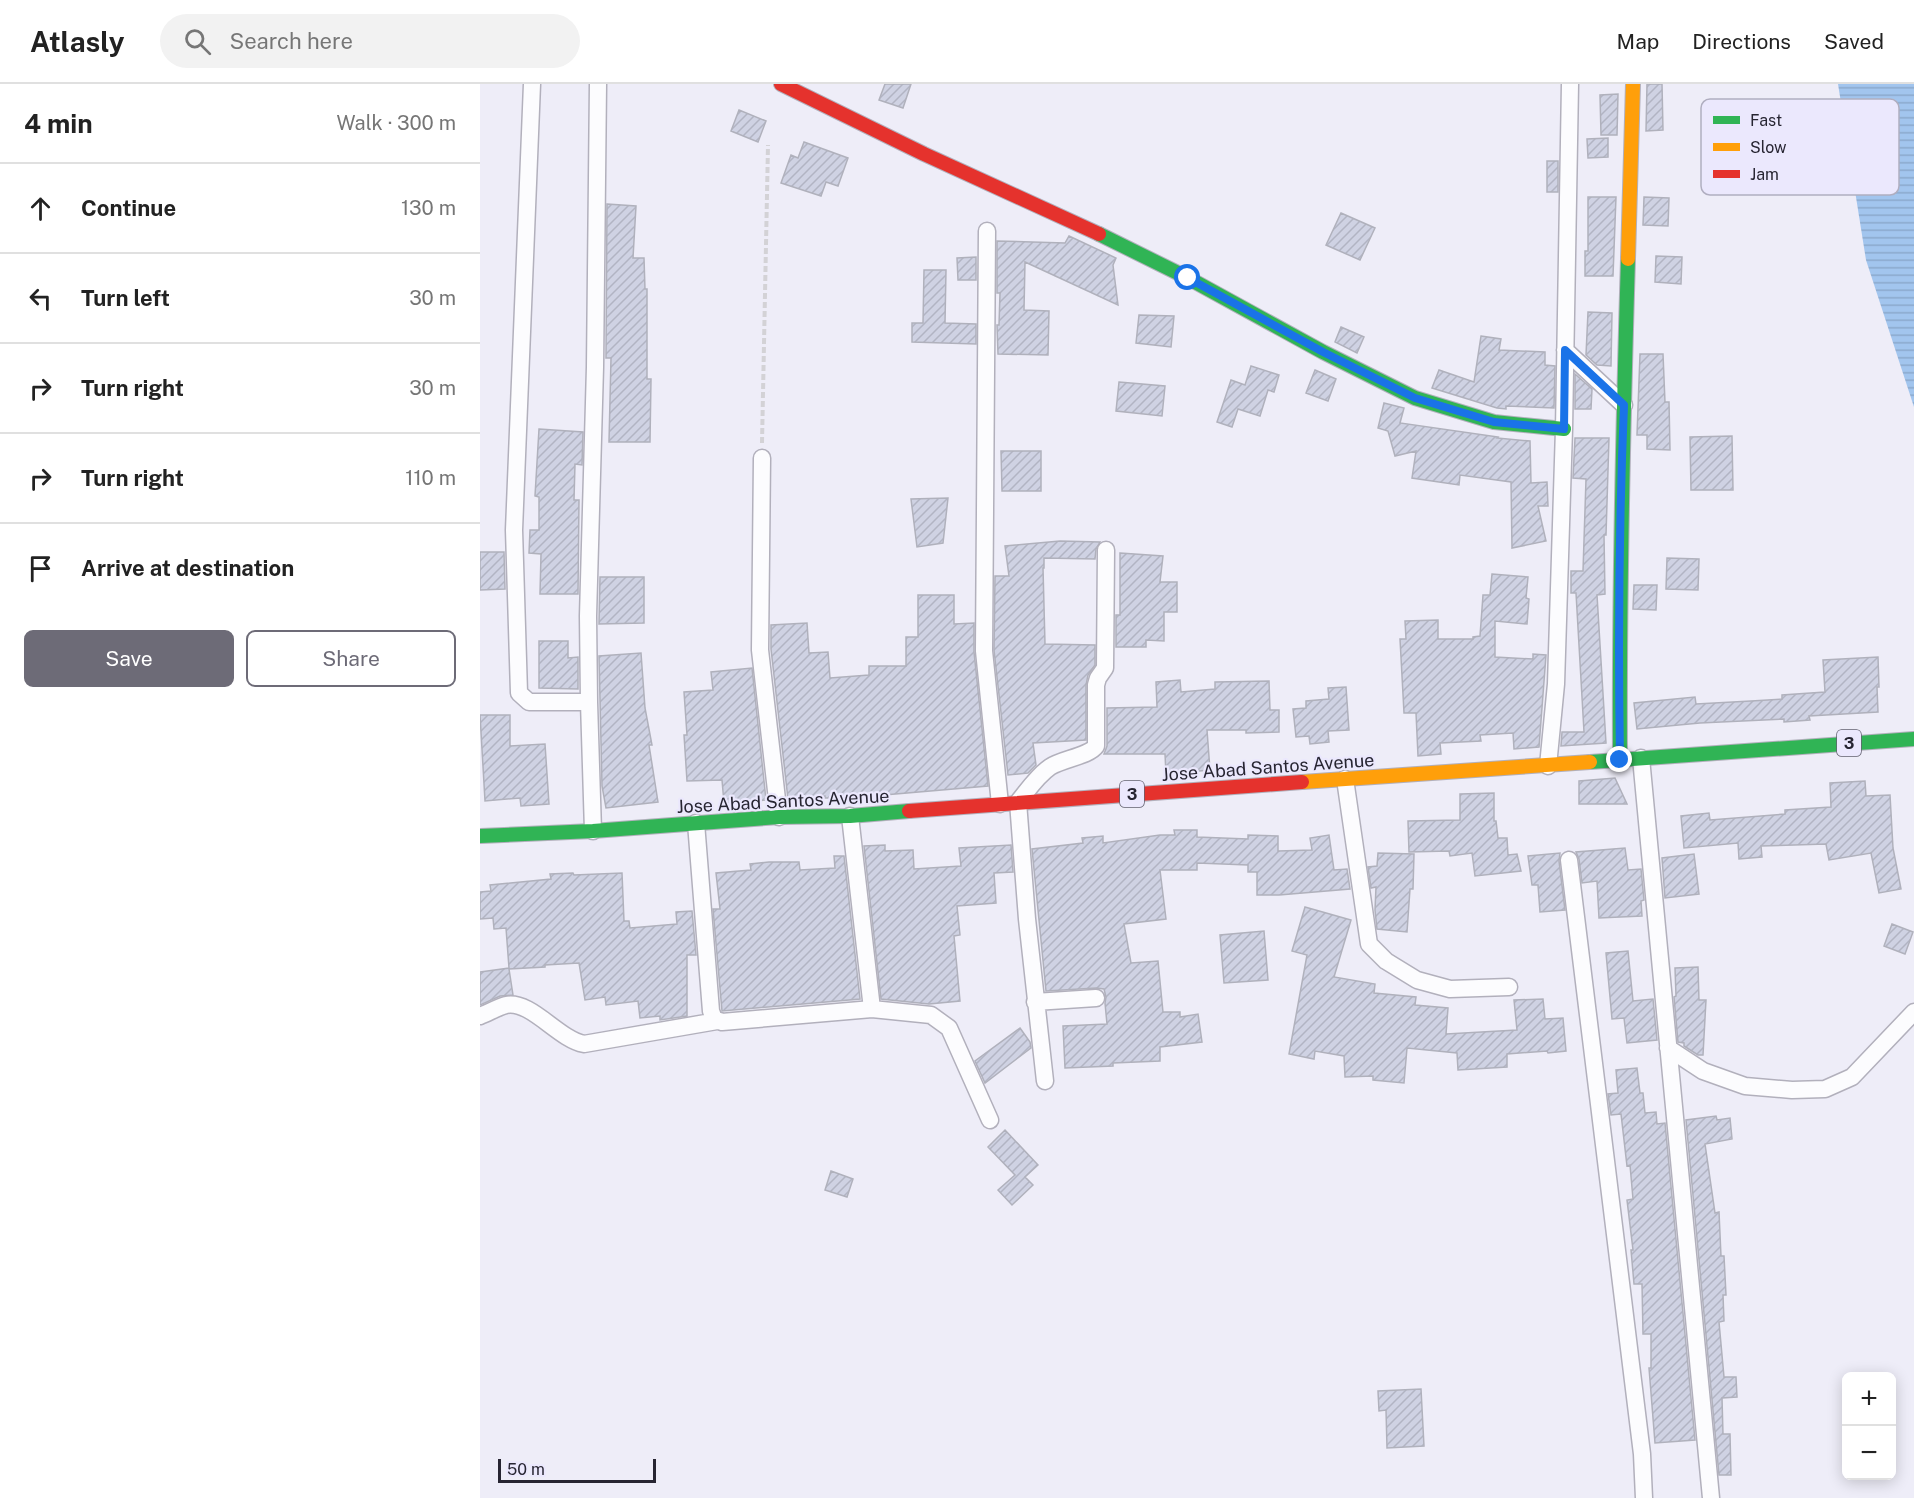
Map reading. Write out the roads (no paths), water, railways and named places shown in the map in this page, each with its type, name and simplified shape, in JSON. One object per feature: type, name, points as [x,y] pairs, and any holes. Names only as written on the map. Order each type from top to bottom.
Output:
[{"type":"main road","points":[[782,84],[924,154],[1060,215],[1188,278],[1323,352],[1415,398],[1494,422],[1564,429]]},
{"type":"main road","points":[[1620,760],[1618,623],[1632,84]]},
{"type":"main road","name":"Jose Abad Santos Avenue","points":[[480,836],[593,831],[778,817],[850,816],[1018,802],[1914,739]]},
{"type":"street","points":[[532,84],[514,530],[519,693],[529,702],[588,702]]},
{"type":"street","points":[[593,831],[588,702],[598,84]]},
{"type":"street","points":[[1548,766],[1556,684],[1564,429],[1570,84]]},
{"type":"street","points":[[987,231],[984,651],[1000,804]]},
{"type":"street","points":[[1565,350],[1624,405]]},
{"type":"street","points":[[762,459],[760,650],[778,817]]},
{"type":"street","points":[[1045,1081],[1027,920],[1018,802],[1040,775],[1050,767],[1060,761],[1093,750],[1096,746],[1096,686],[1105,668],[1106,550]]},
{"type":"street","points":[[1641,758],[1711,1498]]},
{"type":"street","points":[[1345,779],[1370,944],[1386,961],[1417,980],[1450,989],[1509,987]]},
{"type":"street","points":[[850,816],[872,1009]]},
{"type":"street","points":[[696,823],[711,1011],[717,1021]]},
{"type":"street","points":[[1569,860],[1642,1454],[1644,1498]]},
{"type":"street","points":[[1035,1002],[1096,998]]},
{"type":"street","points":[[480,1016],[507,1005],[529,1010],[573,1042],[584,1044],[717,1021],[872,1009],[931,1015],[949,1028],[990,1120]]},
{"type":"street","points":[[1668,1047],[1702,1071],[1745,1086],[1792,1090],[1825,1089],[1852,1077],[1914,1012]]},
{"type":"water","points":[[1838,84],[1914,84],[1914,407],[1866,260],[1856,195],[1899,195],[1899,99],[1840,99]]}]
